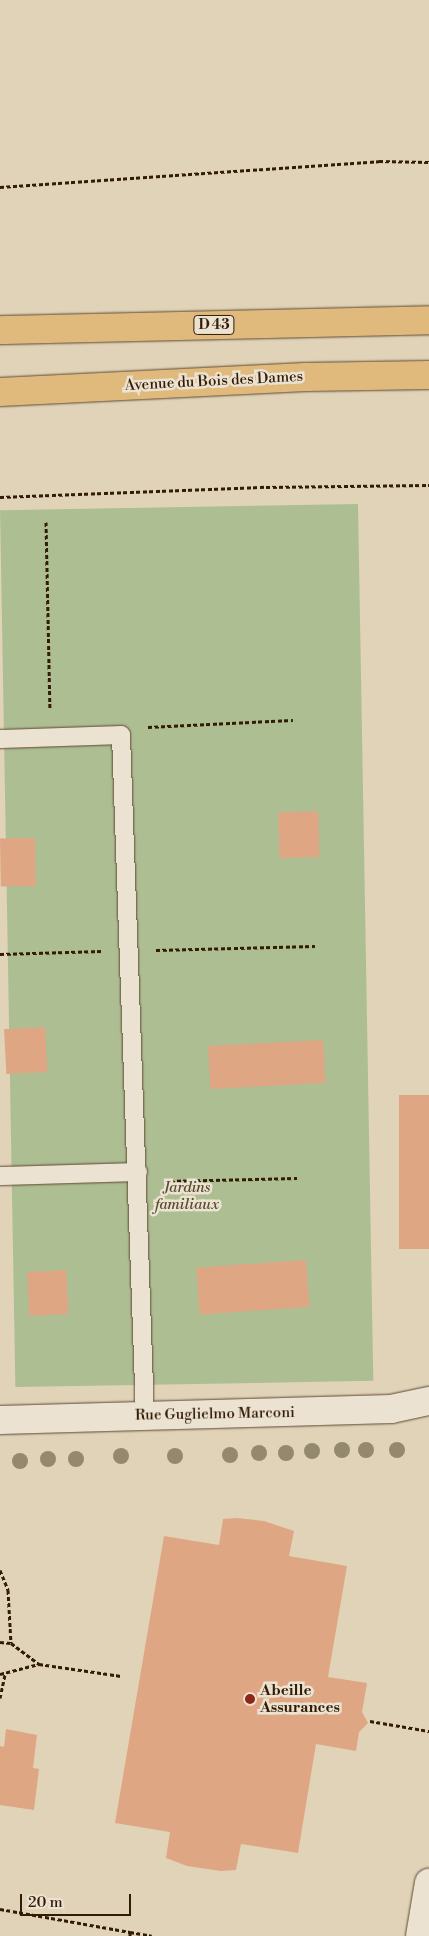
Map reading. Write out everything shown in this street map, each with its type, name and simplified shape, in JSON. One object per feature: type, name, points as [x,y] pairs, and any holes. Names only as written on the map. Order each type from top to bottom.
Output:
[{"type":"highway","name":"D 43","points":[[0,330],[429,320]]},
{"type":"highway","name":"Avenue du Bois des Dames","points":[[0,392],[296,377],[429,375]]},
{"type":"street","name":"Rue Guglielmo Marconi","points":[[0,1420],[391,1409],[429,1402]]},
{"type":"street","points":[[424,1933],[429,1883]]},
{"type":"lane","points":[[0,739],[122,735],[145,1415]]},
{"type":"lane","points":[[0,1176],[138,1177]]},
{"type":"path","points":[[0,187],[370,162],[429,162]]},
{"type":"path","points":[[0,497],[266,487],[429,485]]},
{"type":"path","points":[[46,522],[51,738]]},
{"type":"path","points":[[122,735],[141,728],[293,720]]},
{"type":"path","points":[[138,1177],[297,1178]]},
{"type":"path","points":[[0,1570],[8,1590],[12,1643]]},
{"type":"path","points":[[0,1642],[12,1643],[40,1664]]},
{"type":"path","points":[[0,1674],[5,1675],[40,1664],[121,1676]]},
{"type":"path","points":[[0,1698],[5,1675]]},
{"type":"path","points":[[370,1721],[429,1731]]},
{"type":"path","points":[[0,1909],[130,1934],[152,1936]]},
{"type":"green space","name":"Jardins familiaux","points":[[358,504],[373,1381],[15,1387],[0,510]]},
{"type":"building","points":[[318,811],[320,857],[280,858],[278,812]]},
{"type":"building","points":[[35,838],[36,886],[1,887],[0,839]]},
{"type":"building","points":[[45,1027],[47,1072],[6,1074],[4,1029]]},
{"type":"building","points":[[323,1040],[325,1083],[210,1089],[208,1046]]},
{"type":"building","points":[[399,1095],[429,1095],[429,1249],[399,1249]]},
{"type":"building","points":[[306,1260],[309,1307],[200,1315],[196,1268]]},
{"type":"building","points":[[66,1270],[68,1314],[29,1316],[27,1272]]},
{"type":"building","name":"Abeille Assurances","points":[[237,1518],[264,1521],[294,1531],[289,1556],[347,1566],[328,1677],[367,1683],[362,1712],[368,1723],[359,1732],[356,1751],[316,1744],[298,1853],[241,1844],[236,1870],[221,1871],[187,1866],[166,1858],[170,1832],[115,1823],[164,1536],[219,1545],[223,1519]]},
{"type":"building","points":[[6,1729],[37,1735],[33,1768],[39,1769],[34,1810],[0,1805],[0,1746],[4,1747]]},
{"type":"place","name":"Abeille Assurances","points":[[250,1699]]}]
